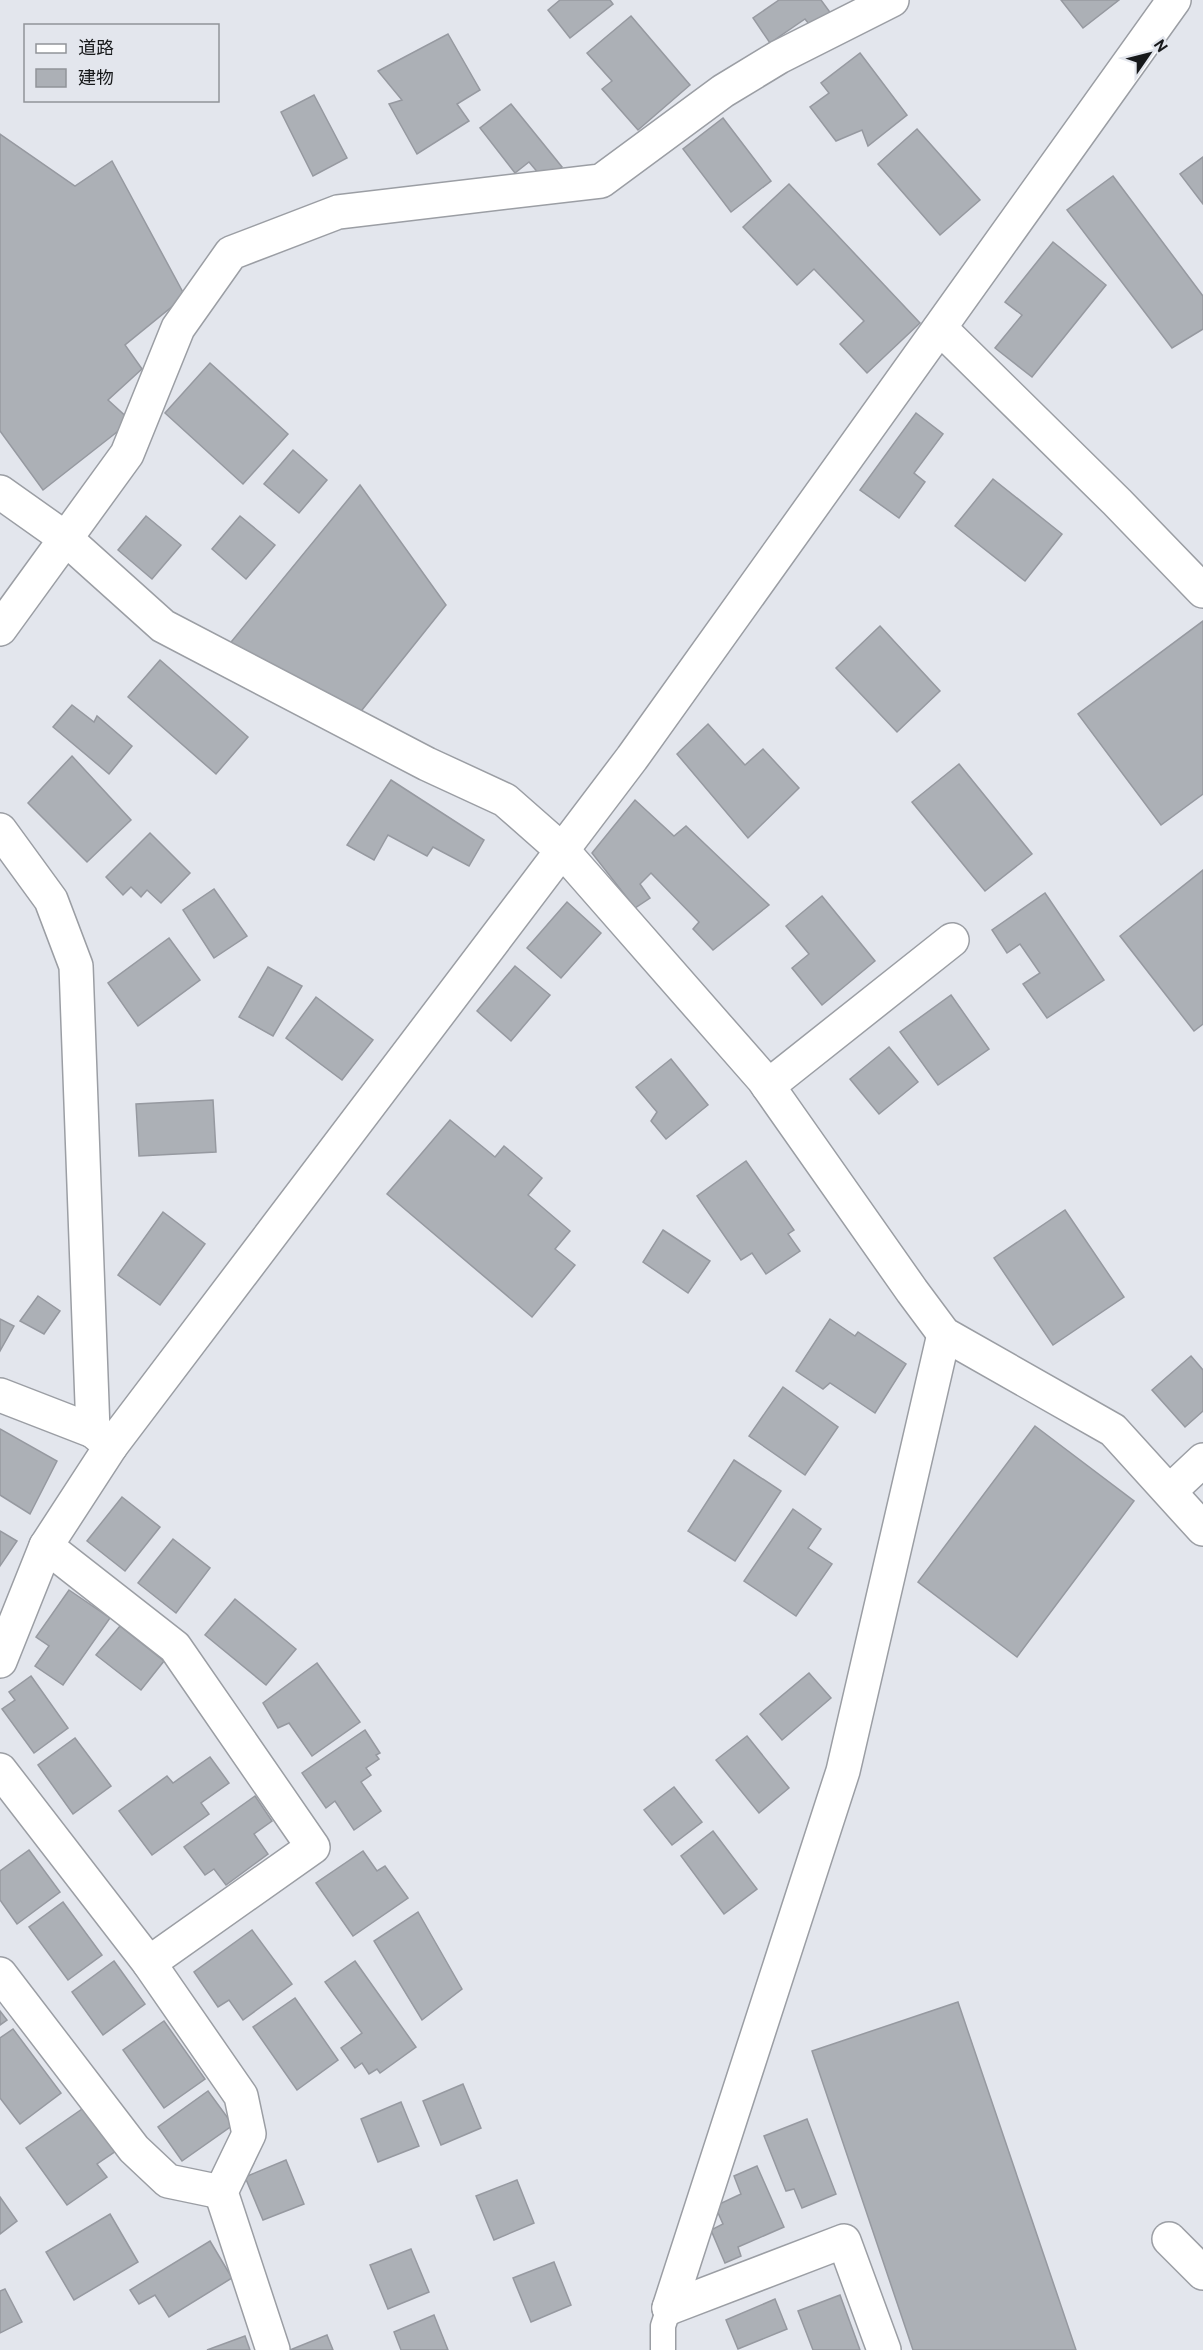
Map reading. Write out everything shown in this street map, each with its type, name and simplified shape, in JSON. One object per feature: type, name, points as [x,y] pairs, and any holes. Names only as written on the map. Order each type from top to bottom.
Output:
[{"type":"street","points":[[0,629],[127,454],[178,328],[231,253],[338,212],[601,181],[723,91],[779,57],[892,0]]},
{"type":"street","points":[[0,1661],[46,1546],[102,1439],[563,851],[1174,0]]},
{"type":"street","points":[[940,328],[1117,502],[1203,591]]},
{"type":"street","points":[[0,492],[65,538],[163,626],[427,764],[505,800],[563,851],[768,1086],[944,1334],[1113,1430],[1203,1529]]},
{"type":"street","points":[[0,830],[51,900],[76,966],[102,1439]]},
{"type":"street","points":[[768,1086],[952,940]]},
{"type":"street","points":[[669,2308],[843,1772],[944,1334]]},
{"type":"street","points":[[0,1395],[102,1439]]},
{"type":"street","points":[[1170,1491],[1203,1460]]},
{"type":"street","points":[[46,1546],[175,1647],[313,1847],[149,1963]]},
{"type":"street","points":[[0,1770],[149,1963],[241,2096],[249,2134],[221,2192],[273,2350]]},
{"type":"street","points":[[0,1974],[134,2149],[168,2181],[221,2192]]},
{"type":"street","points":[[1169,2239],[1203,2273]]},
{"type":"street","points":[[669,2308],[844,2241],[884,2350]]},
{"type":"lane","points":[[663,2350],[663,2326],[669,2308]]},
{"type":"building","points":[[560,0],[610,0],[613,4],[570,38],[548,10]]},
{"type":"building","points":[[779,0],[821,0],[832,15],[813,29],[805,19],[770,43],[753,18]]},
{"type":"building","points":[[1061,0],[1119,0],[1083,28]]},
{"type":"building","points":[[631,16],[690,85],[638,130],[602,89],[612,81],[587,53]]},
{"type":"building","points":[[448,34],[480,90],[457,104],[469,121],[417,154],[389,104],[402,100],[378,71]]},
{"type":"building","points":[[860,53],[907,115],[868,146],[862,130],[836,141],[810,107],[829,93],[821,83]]},
{"type":"building","points":[[314,95],[347,158],[313,176],[281,112]]},
{"type":"building","points":[[511,104],[562,167],[545,181],[529,162],[515,173],[480,128]]},
{"type":"building","points":[[723,118],[771,181],[731,212],[683,149]]},
{"type":"building","points":[[917,129],[980,200],[940,235],[878,164]]},
{"type":"building","points":[[0,134],[75,186],[112,161],[185,296],[125,345],[142,369],[108,400],[131,421],[43,490],[0,431]]},
{"type":"building","points":[[1203,157],[1203,204],[1180,174]]},
{"type":"building","points":[[1113,176],[1203,296],[1203,329],[1172,348],[1067,210]]},
{"type":"building","points":[[789,184],[920,323],[867,373],[840,344],[864,321],[814,269],[797,285],[743,227]]},
{"type":"building","points":[[1053,242],[1106,285],[1032,377],[995,348],[1022,315],[1005,302]]},
{"type":"building","points":[[210,363],[288,434],[243,484],[165,413]]},
{"type":"building","points":[[916,413],[943,434],[914,473],[925,482],[899,518],[860,490]]},
{"type":"building","points":[[293,450],[327,480],[299,513],[264,484]]},
{"type":"building","points":[[993,479],[1062,534],[1025,581],[955,526]]},
{"type":"building","points":[[360,485],[446,605],[358,715],[227,647]]},
{"type":"building","points":[[146,516],[181,545],[152,579],[118,550]]},
{"type":"building","points":[[240,516],[275,545],[246,579],[212,549]]},
{"type":"building","points":[[1203,621],[1203,794],[1161,825],[1078,714]]},
{"type":"building","points":[[880,626],[940,691],[897,732],[836,668]]},
{"type":"building","points":[[160,660],[248,737],[216,774],[128,697]]},
{"type":"building","points":[[72,705],[94,722],[97,716],[132,746],[109,774],[53,727]]},
{"type":"building","points":[[708,724],[745,765],[763,749],[799,788],[748,838],[677,754]]},
{"type":"building","points":[[72,756],[131,820],[87,862],[28,803]]},
{"type":"building","points":[[959,764],[1032,854],[985,891],[912,802]]},
{"type":"building","points":[[391,780],[484,840],[469,866],[433,847],[427,856],[388,835],[374,860],[347,845]]},
{"type":"building","points":[[635,800],[674,836],[686,826],[769,905],[713,950],[693,929],[699,922],[651,873],[640,884],[650,898],[635,908],[592,853]]},
{"type":"building","points":[[150,833],[190,873],[161,903],[147,890],[141,897],[131,887],[123,895],[106,877]]},
{"type":"building","points":[[1203,870],[1203,1024],[1194,1031],[1120,936]]},
{"type":"building","points":[[214,889],[247,936],[214,958],[183,910]]},
{"type":"building","points":[[1045,893],[1104,980],[1047,1018],[1023,984],[1040,973],[1020,944],[1007,953],[992,930]]},
{"type":"building","points":[[822,896],[875,961],[822,1005],[792,968],[809,954],[786,926]]},
{"type":"building","points":[[567,902],[601,933],[561,978],[527,948]]},
{"type":"building","points":[[169,938],[200,980],[138,1026],[108,983]]},
{"type":"building","points":[[515,966],[550,995],[511,1041],[477,1011]]},
{"type":"building","points":[[268,967],[302,986],[273,1036],[239,1017]]},
{"type":"building","points":[[951,995],[989,1049],[938,1085],[900,1032]]},
{"type":"building","points":[[316,997],[373,1040],[342,1080],[286,1038]]},
{"type":"building","points":[[889,1047],[918,1082],[879,1114],[850,1079]]},
{"type":"building","points":[[671,1059],[708,1105],[666,1139],[651,1121],[657,1112],[636,1087]]},
{"type":"building","points":[[213,1100],[216,1152],[139,1156],[136,1104]]},
{"type":"building","points":[[450,1120],[495,1157],[504,1146],[542,1178],[528,1195],[570,1231],[555,1249],[575,1265],[532,1317],[387,1194]]},
{"type":"building","points":[[746,1161],[794,1230],[788,1234],[800,1251],[766,1274],[752,1253],[741,1260],[697,1196]]},
{"type":"building","points":[[1065,1210],[1124,1297],[1053,1345],[994,1258]]},
{"type":"building","points":[[163,1212],[205,1244],[160,1305],[118,1275]]},
{"type":"building","points":[[663,1230],[710,1261],[688,1293],[643,1262]]},
{"type":"building","points":[[38,1296],[60,1311],[44,1334],[20,1321]]},
{"type":"building","points":[[0,1319],[14,1326],[0,1351]]},
{"type":"building","points":[[830,1319],[855,1336],[858,1332],[906,1364],[875,1413],[830,1383],[823,1389],[796,1371]]},
{"type":"building","points":[[1191,1356],[1203,1370],[1203,1411],[1185,1427],[1152,1390]]},
{"type":"building","points":[[783,1387],[838,1427],[805,1475],[749,1436]]},
{"type":"building","points":[[1035,1426],[1134,1501],[1017,1657],[918,1582]]},
{"type":"building","points":[[0,1429],[57,1461],[30,1514],[0,1495]]},
{"type":"building","points":[[734,1460],[781,1491],[735,1561],[688,1531]]},
{"type":"building","points":[[122,1497],[160,1527],[125,1571],[87,1541]]},
{"type":"building","points":[[793,1509],[821,1529],[808,1548],[832,1564],[796,1616],[744,1581]]},
{"type":"building","points":[[0,1531],[17,1541],[0,1566]]},
{"type":"building","points":[[173,1539],[210,1568],[176,1613],[138,1583]]},
{"type":"building","points":[[69,1590],[110,1618],[63,1685],[35,1666],[49,1646],[36,1637]]},
{"type":"building","points":[[235,1599],[296,1649],[266,1685],[205,1635]]},
{"type":"building","points":[[120,1626],[164,1661],[141,1690],[96,1655]]},
{"type":"building","points":[[317,1663],[360,1722],[312,1756],[289,1723],[278,1728],[263,1703]]},
{"type":"building","points":[[809,1673],[831,1698],[782,1740],[760,1714]]},
{"type":"building","points":[[31,1676],[68,1728],[34,1753],[2,1709],[15,1700],[9,1692]]},
{"type":"building","points":[[365,1730],[380,1753],[376,1755],[379,1759],[366,1768],[371,1775],[361,1782],[381,1811],[354,1830],[335,1801],[326,1808],[302,1773]]},
{"type":"building","points":[[747,1736],[789,1788],[759,1813],[716,1760]]},
{"type":"building","points":[[75,1738],[111,1786],[73,1814],[38,1765]]},
{"type":"building","points":[[210,1757],[229,1783],[201,1803],[209,1814],[152,1855],[119,1811],[167,1776],[173,1783]]},
{"type":"building","points":[[674,1787],[702,1822],[672,1845],[644,1810]]},
{"type":"building","points":[[255,1796],[272,1821],[254,1834],[268,1854],[226,1885],[214,1869],[205,1875],[184,1847]]},
{"type":"building","points":[[713,1831],[757,1889],[724,1914],[681,1856]]},
{"type":"building","points":[[29,1850],[60,1892],[17,1924],[0,1900],[0,1871]]},
{"type":"building","points":[[363,1851],[377,1871],[385,1866],[408,1898],[353,1936],[316,1883]]},
{"type":"building","points":[[63,1902],[102,1955],[68,1980],[29,1927]]},
{"type":"building","points":[[418,1912],[462,1989],[422,2020],[374,1941]]},
{"type":"building","points":[[252,1930],[292,1984],[243,2020],[229,2000],[218,2007],[194,1972]]},
{"type":"building","points":[[114,1961],[145,2004],[103,2035],[72,1992]]},
{"type":"building","points":[[355,1961],[416,2047],[380,2073],[377,2069],[369,2074],[362,2063],[355,2068],[341,2048],[362,2033],[325,1982]]},
{"type":"building","points":[[295,1998],[338,2060],[297,2090],[253,2027]]},
{"type":"building","points":[[958,2002],[1076,2350],[913,2350],[812,2051]]},
{"type":"building","points":[[0,2011],[7,2020],[0,2025]]},
{"type":"building","points":[[164,2021],[205,2079],[164,2108],[123,2050]]},
{"type":"building","points":[[13,2029],[61,2093],[20,2124],[0,2098],[0,2038]]},
{"type":"building","points":[[463,2084],[481,2128],[441,2145],[423,2101]]},
{"type":"building","points":[[208,2091],[233,2125],[182,2161],[158,2127]]},
{"type":"building","points":[[401,2102],[419,2146],[378,2162],[361,2119]]},
{"type":"building","points":[[85,2107],[116,2151],[97,2164],[107,2177],[67,2205],[26,2148]]},
{"type":"building","points":[[807,2119],[836,2194],[802,2208],[794,2189],[786,2191],[764,2136]]},
{"type":"building","points":[[286,2160],[304,2204],[263,2220],[245,2177]]},
{"type":"building","points":[[757,2166],[784,2227],[738,2247],[741,2256],[725,2263],[711,2230],[723,2224],[715,2206],[741,2194],[734,2176]]},
{"type":"building","points":[[517,2180],[534,2223],[494,2240],[476,2196]]},
{"type":"building","points":[[0,2197],[17,2221],[0,2234]]},
{"type":"building","points":[[110,2214],[138,2262],[74,2300],[46,2252]]},
{"type":"building","points":[[210,2241],[232,2278],[169,2317],[155,2295],[139,2304],[130,2290]]},
{"type":"building","points":[[411,2249],[429,2292],[388,2309],[370,2265]]},
{"type":"building","points":[[554,2262],[571,2305],[531,2322],[513,2278]]},
{"type":"building","points":[[5,2289],[22,2322],[0,2333],[0,2291]]},
{"type":"building","points":[[840,2295],[860,2350],[813,2350],[798,2311]]},
{"type":"building","points":[[775,2299],[787,2329],[738,2349],[726,2320]]},
{"type":"building","points":[[434,2315],[448,2350],[401,2350],[394,2332]]},
{"type":"building","points":[[327,2335],[333,2350],[290,2350]]},
{"type":"building","points":[[245,2336],[250,2350],[207,2350]]}]
